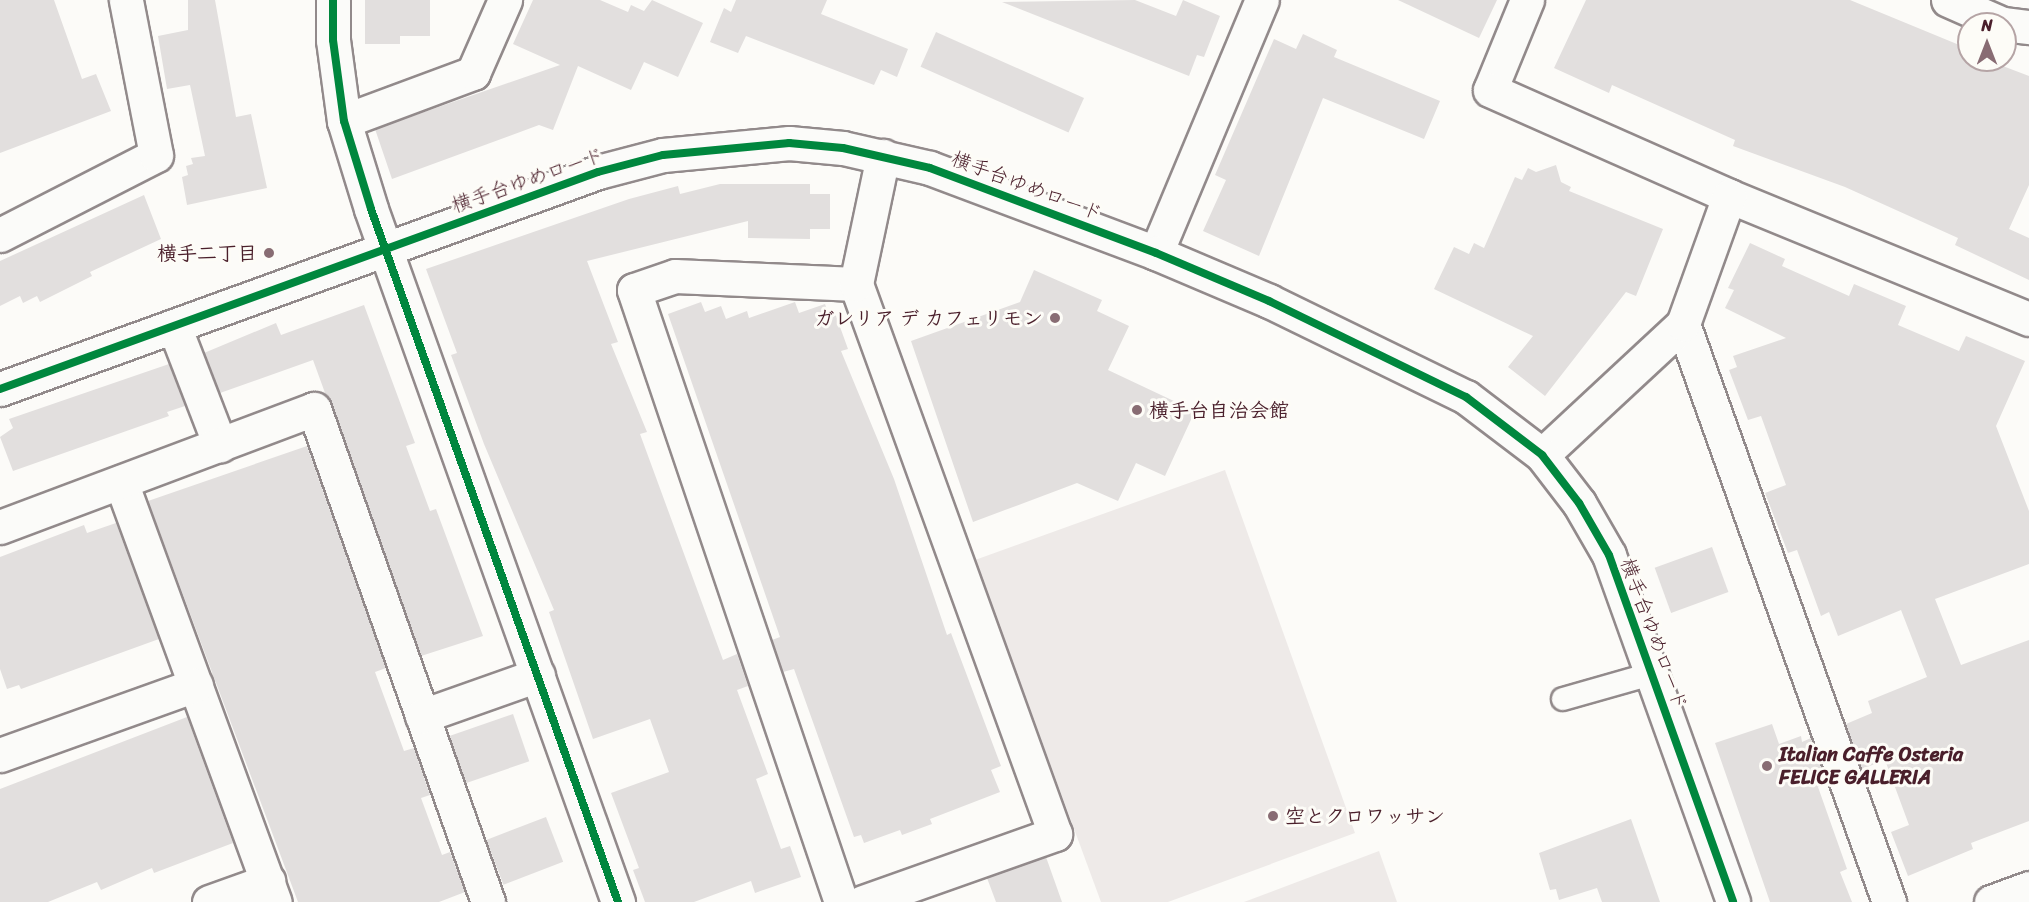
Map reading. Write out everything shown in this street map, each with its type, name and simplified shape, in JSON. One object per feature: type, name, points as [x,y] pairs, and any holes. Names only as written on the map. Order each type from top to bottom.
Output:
[{"type":"street","points":[[0,235],[156,155],[126,0]]},
{"type":"street","points":[[333,0],[333,40],[344,120],[385,248],[618,902]]},
{"type":"street","points":[[344,120],[473,73],[506,0]]},
{"type":"street","points":[[1156,253],[1262,0]]},
{"type":"street","points":[[1527,0],[1490,90],[1729,196],[2029,319]]},
{"type":"street","points":[[1947,0],[2003,24],[2029,27]]},
{"type":"street","name":"横手台ゆめロード","points":[[0,389],[598,172],[663,155],[789,143],[883,156],[930,168],[1156,253],[1466,397],[1542,455],[1579,503],[1609,555],[1733,902]]},
{"type":"street","points":[[863,902],[1055,834],[856,284],[883,156]]},
{"type":"street","points":[[1542,455],[1683,324],[1729,196]]},
{"type":"street","points":[[841,902],[634,290],[675,276],[856,284]]},
{"type":"street","points":[[1683,324],[1889,902]]},
{"type":"street","points":[[174,326],[220,445]]},
{"type":"street","points":[[0,527],[314,409],[488,902]]},
{"type":"street","points":[[121,482],[271,892],[209,902]]},
{"type":"street","points":[[422,717],[538,675]]},
{"type":"street","points":[[0,755],[196,685]]},
{"type":"street","points":[[1991,902],[2029,888]]},
{"type":"lane","points":[[1563,699],[1652,674]]},
{"type":"shaded area","points":[[1225,470],[1355,833],[1168,902],[1101,902],[975,560]]},
{"type":"shaded area","points":[[1379,851],[1397,902],[1244,902]]},
{"type":"building","points":[[0,0],[54,0],[82,79],[96,74],[111,111],[0,153]]},
{"type":"building","points":[[188,0],[215,0],[236,117],[251,114],[267,188],[187,205],[182,177],[188,175],[186,166],[193,164],[191,158],[205,156],[190,85],[167,89],[158,36],[188,30]]},
{"type":"building","points":[[365,0],[430,0],[430,36],[400,36],[400,44],[365,44]]},
{"type":"building","points":[[533,0],[600,0],[628,12],[631,5],[644,11],[652,0],[703,23],[678,77],[644,62],[631,90],[578,66],[553,130],[539,125],[392,179],[375,129],[560,65],[513,44]]},
{"type":"building","points":[[736,0],[827,0],[821,14],[908,49],[897,77],[881,70],[874,85],[746,36],[738,53],[710,42],[724,8],[731,12]]},
{"type":"building","points":[[1135,0],[1176,16],[1183,0],[1220,16],[1204,57],[1197,55],[1189,76],[1002,2]]},
{"type":"building","points":[[1398,0],[1497,0],[1479,38]]},
{"type":"building","points":[[1586,0],[1850,0],[1957,44],[1957,72],[2017,71],[2029,76],[2029,185],[2009,229],[2029,238],[2029,280],[1955,245],[1958,238],[1845,187],[1733,146],[1735,140],[1612,85],[1609,93],[1554,68]]},
{"type":"building","points":[[936,32],[1084,98],[1069,133],[921,67]]},
{"type":"building","points":[[1303,34],[1337,50],[1334,57],[1440,101],[1424,139],[1323,98],[1259,256],[1203,231],[1226,180],[1215,175],[1274,39],[1296,49]]},
{"type":"building","points":[[1556,165],[1561,182],[1571,187],[1569,191],[1663,229],[1636,296],[1626,292],[1545,396],[1508,367],[1533,336],[1434,289],[1454,247],[1469,254],[1474,243],[1484,248],[1515,177],[1522,180],[1528,168],[1536,172]]},
{"type":"building","points":[[720,184],[810,184],[810,194],[830,194],[830,229],[810,229],[810,239],[748,238],[748,221],[587,261],[618,342],[611,344],[647,432],[640,434],[723,660],[737,654],[748,686],[737,690],[768,774],[756,779],[781,849],[790,846],[801,877],[755,893],[751,881],[694,902],[645,902],[633,870],[639,868],[611,793],[669,772],[650,719],[593,739],[549,612],[554,610],[484,444],[451,355],[457,353],[426,269],[629,199],[678,186],[680,194]]},
{"type":"building","points":[[144,195],[161,239],[90,272],[92,276],[40,302],[37,296],[23,303],[20,296],[0,306],[0,261]]},
{"type":"building","points":[[1750,243],[1785,259],[1782,266],[1849,296],[1854,284],[1906,306],[1898,325],[1959,351],[1966,336],[2025,361],[1996,426],[2029,511],[2029,564],[1935,599],[1961,665],[2029,640],[2029,821],[1971,843],[1973,849],[1908,876],[1891,832],[1909,825],[1885,760],[1862,769],[1846,724],[1872,713],[1868,701],[1927,677],[1901,610],[1838,636],[1829,612],[1821,616],[1797,550],[1788,553],[1765,493],[1786,485],[1761,416],[1748,420],[1729,370],[1737,367],[1733,356],[1786,338],[1725,308],[1734,290],[1728,288]]},
{"type":"building","points":[[1034,270],[1102,300],[1097,311],[1129,326],[1108,370],[1195,411],[1165,476],[1136,463],[1118,501],[1077,483],[973,522],[911,341],[1020,302]]},
{"type":"building","points":[[701,302],[705,312],[721,306],[726,319],[747,311],[749,318],[795,302],[799,313],[825,304],[829,315],[835,313],[848,349],[841,351],[894,479],[947,635],[951,633],[1001,766],[991,770],[1000,792],[930,819],[932,824],[902,835],[900,830],[864,843],[861,835],[854,837],[794,669],[783,672],[772,640],[780,637],[668,314]]},
{"type":"building","points":[[364,305],[415,443],[406,446],[430,511],[436,509],[483,636],[421,656],[313,360],[220,393],[204,353],[276,323],[281,335]]},
{"type":"building","points":[[169,364],[185,406],[167,412],[169,416],[13,471],[0,437],[13,428],[9,419]]},
{"type":"building","points":[[307,446],[386,668],[375,672],[404,751],[414,748],[430,795],[421,798],[442,855],[450,852],[465,892],[439,902],[298,902],[148,501]]},
{"type":"building","points":[[116,523],[159,639],[21,689],[19,685],[7,689],[0,669],[0,557],[84,525],[87,533]]},
{"type":"building","points":[[1712,547],[1728,592],[1671,613],[1655,568]]},
{"type":"building","points":[[513,714],[529,761],[465,783],[449,736]]},
{"type":"building","points":[[187,717],[233,843],[154,873],[152,868],[101,890],[97,882],[48,902],[0,902],[0,789]]},
{"type":"building","points":[[1772,724],[1779,744],[1801,736],[1802,742],[1811,738],[1827,783],[1818,787],[1847,869],[1840,872],[1852,902],[1770,902],[1715,743]]},
{"type":"building","points":[[546,817],[563,862],[503,885],[486,840]]},
{"type":"building","points":[[1631,819],[1660,902],[1602,902],[1597,888],[1559,900],[1556,889],[1550,890],[1539,853]]},
{"type":"building","points":[[1046,857],[1062,902],[996,902],[987,878]]},
{"type":"cycle path","points":[[333,0],[333,40],[344,121],[371,209],[618,902]]},
{"type":"cycle path","points":[[0,389],[598,172],[663,155],[789,143],[843,148],[930,168],[1156,253],[1269,301],[1466,397],[1542,455],[1579,503],[1609,555],[1733,902]]},
{"type":"place","name":"横手二丁目","points":[[269,253]]},
{"type":"place","name":"ガレリア デ カフェリモン","points":[[1055,318]]},
{"type":"place","name":"横手台自治会館","points":[[1137,410]]},
{"type":"place","name":"Italian Caffe Osteria FELICE GALLERIA","points":[[1767,766]]},
{"type":"place","name":"空とクロワッサン","points":[[1273,816]]}]
